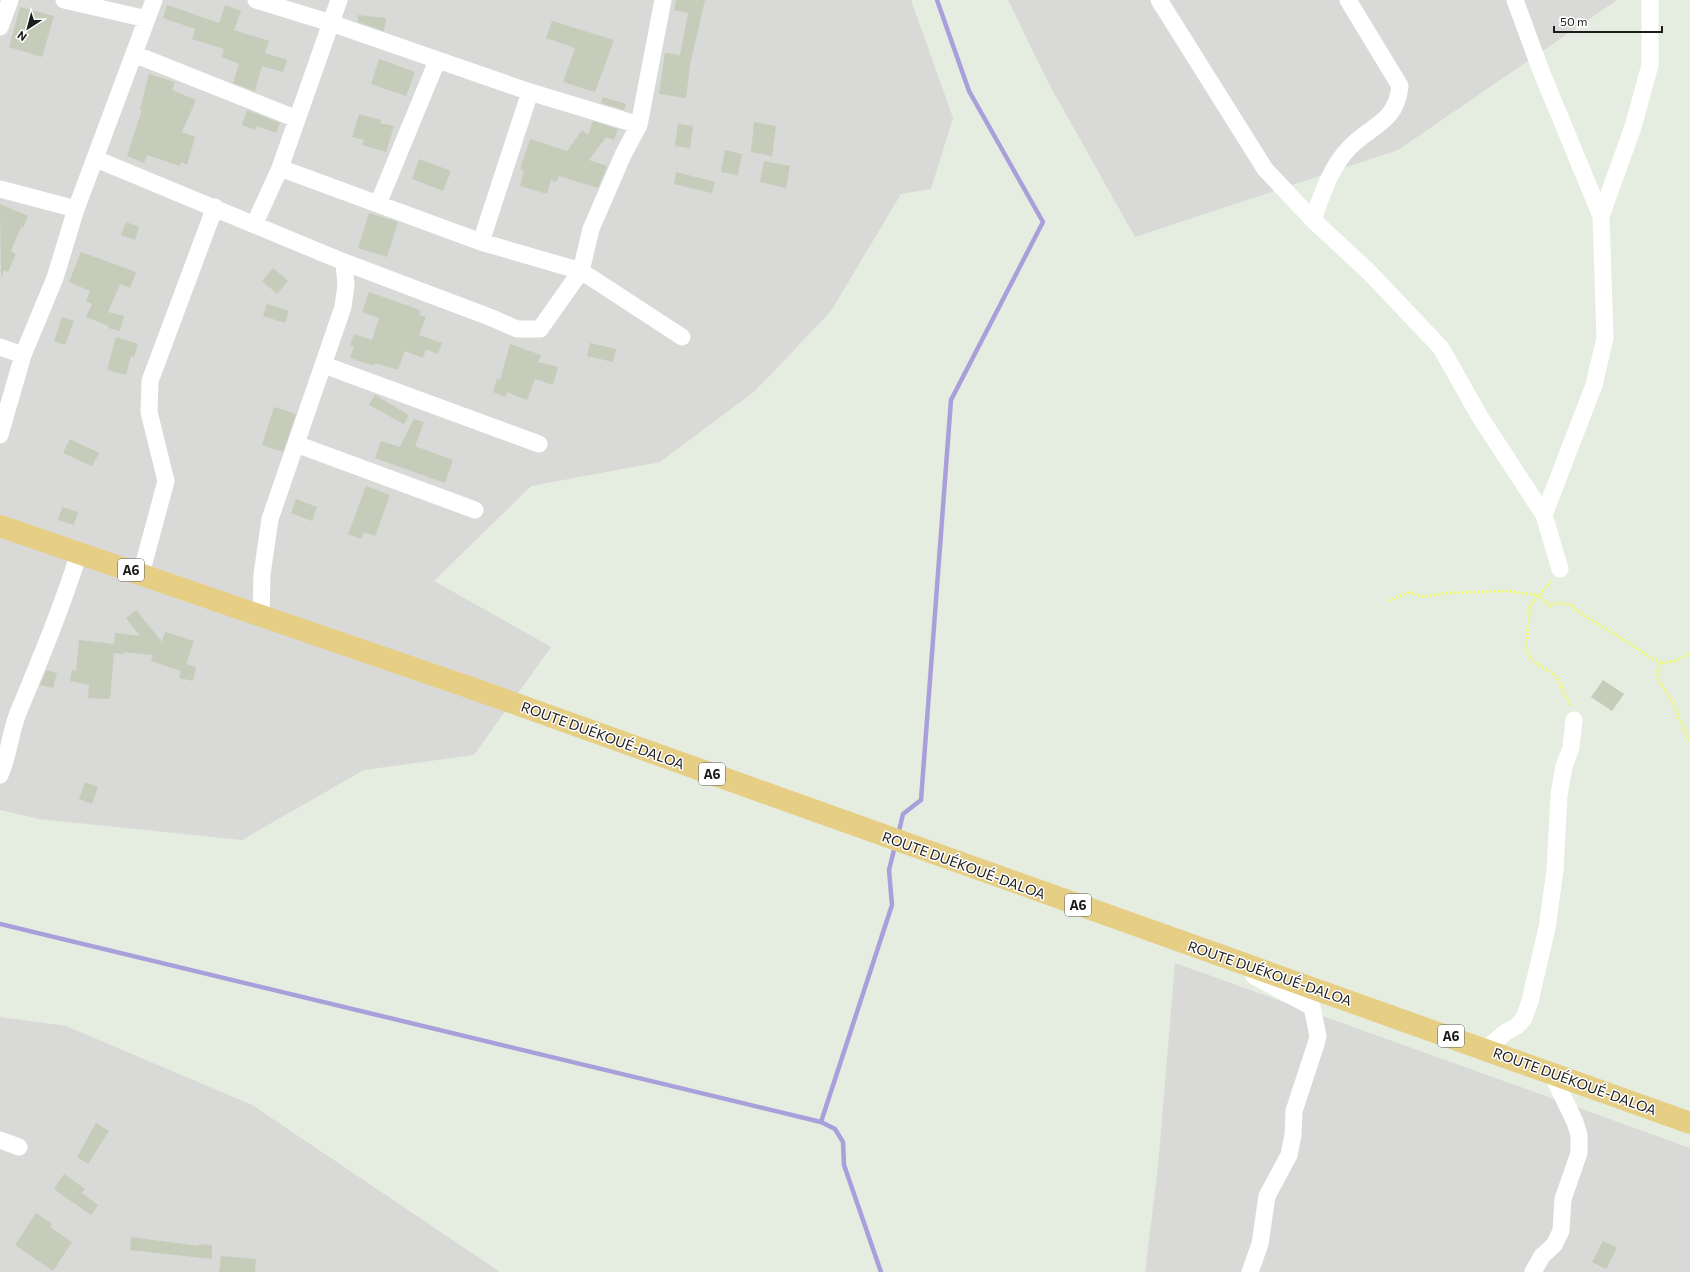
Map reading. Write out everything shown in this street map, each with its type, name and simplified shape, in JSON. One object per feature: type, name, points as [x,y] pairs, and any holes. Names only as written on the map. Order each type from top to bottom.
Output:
[{"type":"highway","name":"A6","points":[[0,526],[261,615]]},
{"type":"highway","name":"ROUTE DUÉKOUÉ-DALOA","points":[[261,615],[470,687],[1211,953],[1551,1072],[1690,1123]]},
{"type":"street","points":[[0,27],[10,0]]},
{"type":"street","points":[[64,0],[147,20]]},
{"type":"street","points":[[0,435],[24,355],[55,278],[76,209],[96,159],[154,0]]},
{"type":"street","points":[[256,0],[331,23],[530,92],[638,125]]},
{"type":"street","points":[[254,223],[280,168],[339,0]]},
{"type":"street","points":[[96,159],[254,223],[344,262],[492,318],[517,330],[540,329],[581,271],[591,229],[623,155],[638,125],[663,0]]},
{"type":"street","points":[[1159,0],[1265,169],[1313,220],[1369,272],[1441,348],[1480,417],[1544,515],[1560,569]]},
{"type":"street","points":[[1313,220],[1330,175],[1349,148],[1373,130],[1391,112],[1398,100],[1400,86],[1348,0]]},
{"type":"street","points":[[1515,0],[1541,71],[1601,216],[1605,338],[1594,385],[1544,515]]},
{"type":"street","points":[[1601,216],[1634,127],[1650,65],[1650,0]]},
{"type":"street","points":[[134,54],[297,119]]},
{"type":"street","points":[[378,204],[437,61]]},
{"type":"street","points":[[480,242],[530,92]]},
{"type":"street","points":[[280,168],[480,242],[581,271],[682,337]]},
{"type":"street","points":[[0,189],[76,209]]},
{"type":"street","points":[[140,574],[166,481],[149,412],[150,382],[215,207]]},
{"type":"street","points":[[261,615],[262,574],[270,520],[343,307],[346,285],[344,262]]},
{"type":"street","points":[[0,347],[24,355]]},
{"type":"street","points":[[324,365],[539,444]]},
{"type":"street","points":[[296,444],[475,510]]},
{"type":"street","points":[[0,775],[9,754],[18,715],[30,688],[79,552]]},
{"type":"street","points":[[1486,1049],[1506,1032],[1517,1026],[1524,1018],[1530,1000],[1547,928],[1555,870],[1559,795],[1564,766],[1571,748],[1574,720]]},
{"type":"street","points":[[1211,953],[1312,1007],[1318,1036],[1294,1111],[1292,1145],[1279,1175],[1267,1196],[1260,1244],[1250,1272]]},
{"type":"street","points":[[1533,1272],[1542,1256],[1554,1245],[1561,1231],[1563,1199],[1579,1153],[1579,1135],[1575,1122],[1551,1072]]},
{"type":"street","points":[[0,1140],[19,1148]]},
{"type":"path","points":[[1560,569],[1530,606],[1526,648],[1534,662],[1556,676],[1570,705],[1574,720]]},
{"type":"path","points":[[1389,601],[1410,592],[1421,597],[1447,593],[1506,591],[1538,595],[1550,606],[1558,603],[1572,605],[1576,610],[1660,663],[1676,661],[1690,652]]},
{"type":"path","points":[[1660,663],[1657,674],[1660,683],[1671,699],[1690,743]]},
{"type":"shaded area","points":[[0,0],[911,0],[953,118],[931,189],[901,194],[831,311],[755,391],[660,462],[531,486],[434,581],[551,647],[474,755],[364,770],[242,840],[39,819],[0,810]]},
{"type":"shaded area","points":[[1008,0],[1617,0],[1398,150],[1135,237],[1049,84]]},
{"type":"shaded area","points":[[1175,963],[1690,1148],[1690,1272],[1145,1272],[1158,1167]]},
{"type":"shaded area","points":[[0,1017],[66,1026],[252,1105],[500,1272],[0,1272]]},
{"type":"building","points":[[676,0],[705,0],[690,65],[686,98],[659,94],[665,53],[680,55],[688,13],[674,10]]},
{"type":"building","points":[[167,5],[219,23],[225,5],[241,11],[234,30],[269,41],[265,53],[287,60],[283,72],[262,66],[255,91],[233,83],[239,64],[222,57],[224,49],[192,39],[195,29],[163,18]]},
{"type":"building","points":[[20,7],[54,16],[42,57],[9,47]]},
{"type":"building","points":[[358,15],[386,18],[384,31],[358,22]]},
{"type":"building","points":[[552,21],[614,40],[595,92],[563,82],[575,48],[546,38]]},
{"type":"building","points":[[379,59],[415,72],[406,96],[371,84]]},
{"type":"building","points":[[149,74],[175,82],[172,90],[196,100],[182,132],[195,137],[187,165],[181,162],[180,166],[147,155],[144,163],[127,156],[142,110],[140,109]]},
{"type":"building","points":[[603,97],[626,104],[624,110],[601,103]]},
{"type":"building","points":[[247,110],[280,123],[276,133],[257,126],[255,130],[242,125]]},
{"type":"building","points":[[359,114],[381,120],[380,123],[394,126],[386,152],[362,145],[364,140],[352,137]]},
{"type":"building","points":[[593,121],[618,129],[614,140],[606,137],[589,160],[607,166],[598,188],[559,176],[556,182],[551,180],[547,194],[520,186],[524,171],[520,169],[530,139],[567,151],[582,130],[588,135]]},
{"type":"building","points":[[754,122],[776,126],[772,156],[751,152]]},
{"type":"building","points":[[678,124],[693,126],[690,148],[675,146]]},
{"type":"building","points":[[725,150],[742,154],[738,175],[721,172]]},
{"type":"building","points":[[419,159],[451,171],[443,191],[412,179]]},
{"type":"building","points":[[764,161],[790,166],[786,188],[760,182]]},
{"type":"building","points":[[676,172],[715,182],[712,193],[674,184]]},
{"type":"building","points":[[0,204],[28,216],[23,228],[21,227],[11,251],[16,254],[8,272],[4,270],[1,278]]},
{"type":"building","points":[[369,213],[398,222],[387,257],[358,248]]},
{"type":"building","points":[[126,222],[139,227],[135,240],[121,235]]},
{"type":"building","points":[[81,252],[136,272],[130,288],[120,284],[108,312],[124,316],[120,331],[108,328],[109,326],[86,317],[92,304],[86,301],[90,291],[69,282]]},
{"type":"building","points":[[273,268],[288,281],[277,294],[262,281]]},
{"type":"building","points":[[369,292],[420,310],[419,315],[426,317],[419,335],[442,343],[438,354],[426,349],[423,358],[405,351],[398,370],[375,363],[374,366],[350,358],[354,346],[350,345],[354,334],[372,340],[379,318],[362,312]]},
{"type":"building","points":[[267,304],[289,311],[285,323],[263,316]]},
{"type":"building","points":[[62,317],[74,321],[65,345],[54,341]]},
{"type":"building","points":[[116,337],[138,344],[134,357],[131,356],[126,375],[107,370]]},
{"type":"building","points":[[590,343],[616,349],[613,362],[587,356]]},
{"type":"building","points":[[510,344],[541,355],[538,362],[558,367],[553,385],[535,379],[527,400],[507,392],[505,397],[493,392],[497,379],[500,380]]},
{"type":"building","points":[[375,395],[409,415],[404,424],[369,405]]},
{"type":"building","points":[[274,407],[296,414],[283,452],[262,445]]},
{"type":"building","points":[[414,419],[424,422],[415,446],[453,460],[445,483],[375,458],[381,441],[400,447]]},
{"type":"building","points":[[70,439],[99,453],[92,466],[63,453]]},
{"type":"building","points":[[366,486],[390,495],[375,536],[364,532],[361,539],[348,534]]},
{"type":"building","points":[[296,499],[317,507],[312,521],[291,513]]},
{"type":"building","points":[[62,507],[78,512],[74,525],[58,520]]},
{"type":"building","points":[[136,610],[162,642],[165,632],[194,641],[186,664],[196,667],[193,681],[179,678],[181,671],[151,661],[153,655],[124,652],[124,654],[114,653],[110,699],[88,698],[89,685],[70,681],[72,670],[76,670],[79,640],[114,644],[115,633],[140,636],[126,618]]},
{"type":"building","points":[[47,670],[57,673],[53,688],[40,685]]},
{"type":"building","points":[[1603,680],[1624,694],[1612,711],[1591,697]]},
{"type":"building","points":[[85,782],[98,787],[92,804],[79,799]]},
{"type":"building","points":[[96,1123],[109,1131],[88,1164],[77,1157]]},
{"type":"building","points":[[64,1174],[85,1189],[82,1193],[98,1205],[91,1215],[55,1190],[55,1187]]},
{"type":"building","points":[[36,1213],[52,1224],[50,1227],[72,1242],[53,1271],[15,1245]]},
{"type":"building","points":[[131,1237],[199,1246],[199,1244],[212,1245],[212,1259],[130,1250]]},
{"type":"building","points":[[1603,1241],[1617,1248],[1606,1269],[1592,1262]]},
{"type":"building","points":[[221,1256],[256,1259],[255,1272],[219,1272]]},
{"type":"waterway","points":[[898,835],[903,814],[921,800],[951,400],[1043,222],[969,91],[937,0]]},
{"type":"waterway","points":[[821,1122],[892,905],[889,870],[895,846]]},
{"type":"waterway","points":[[0,924],[821,1122],[835,1129],[843,1142],[844,1165],[881,1272]]}]
